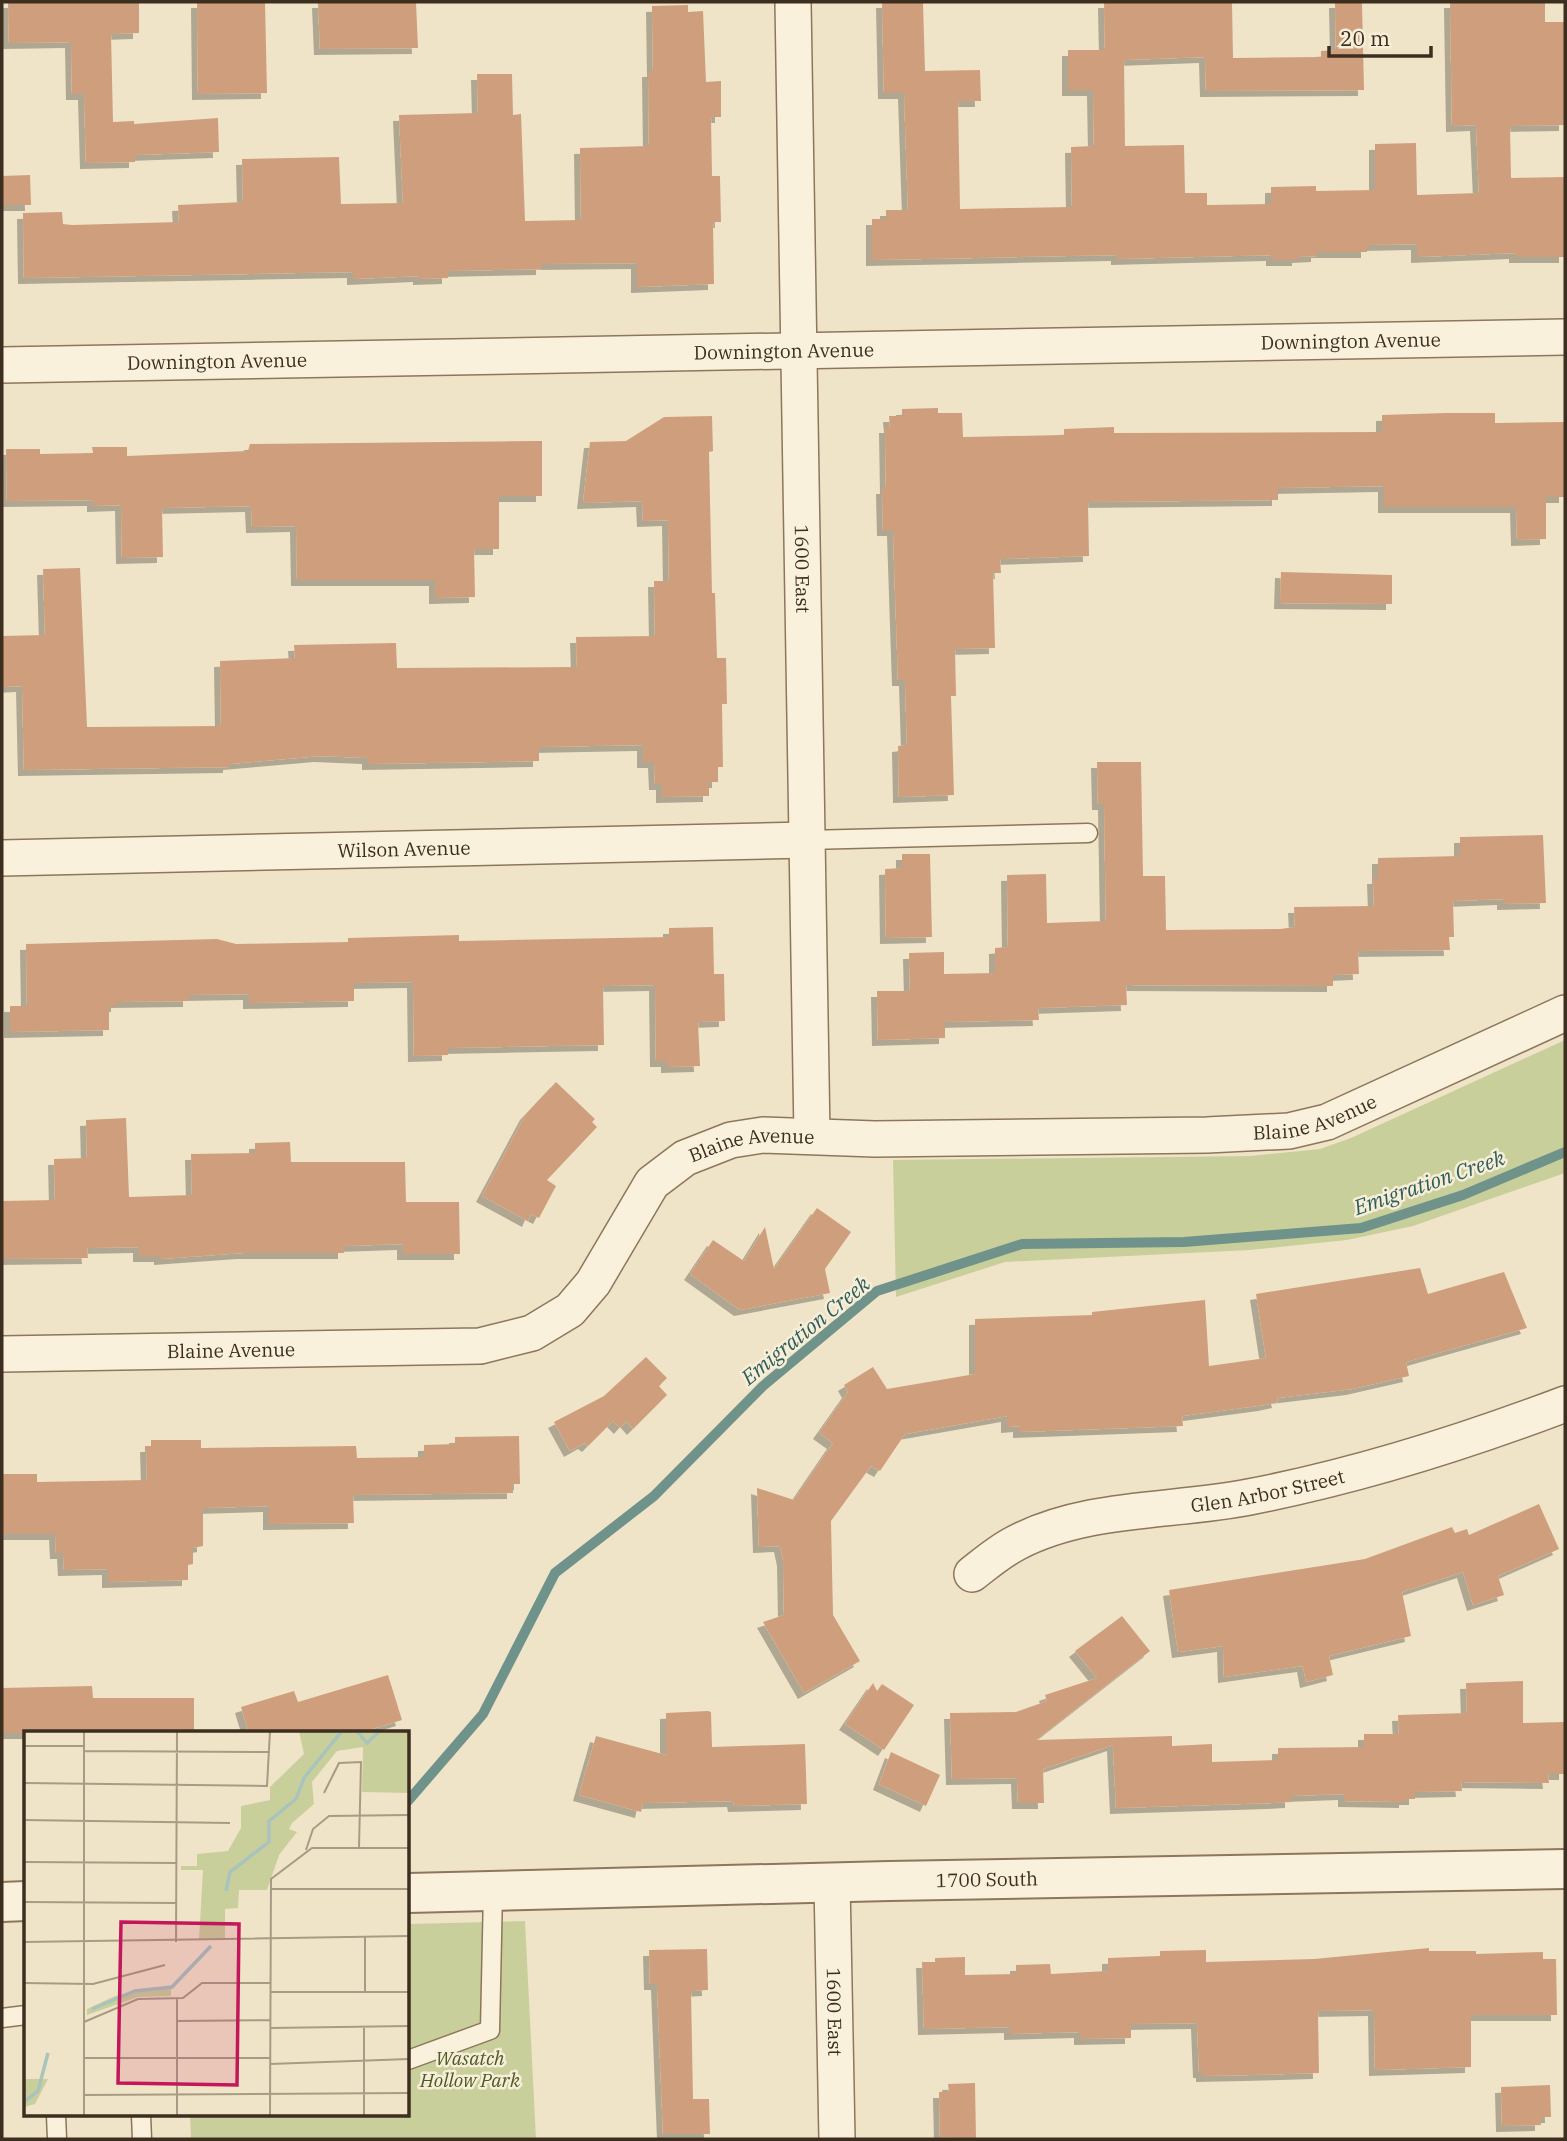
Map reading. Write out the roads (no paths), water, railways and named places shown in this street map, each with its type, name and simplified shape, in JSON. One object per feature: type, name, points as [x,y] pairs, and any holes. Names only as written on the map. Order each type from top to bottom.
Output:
[{"type":"street","name":"1600 East","points":[[793,2],[812,1136]]},
{"type":"street","name":"Downington Avenue","points":[[2,365],[1565,337]]},
{"type":"street","name":"Wilson Avenue","points":[[2,858],[807,840]]},
{"type":"street","name":"Blaine Avenue","points":[[2,1354],[480,1346],[532,1334],[570,1310],[593,1283],[652,1183],[685,1158],[732,1140],[763,1135],[986,1138],[1289,1131],[1327,1122],[1565,1013]]},
{"type":"street","name":"Glen Arbor Street","points":[[972,1574],[1014,1543],[1047,1529],[1083,1521],[1247,1498],[1345,1476],[1457,1445],[1565,1405]]},
{"type":"street","name":"1700 South","points":[[410,1893],[832,1882],[1565,1869]]},
{"type":"street","name":"1600 East","points":[[832,1882],[837,2139]]},
{"type":"street","points":[[2,1902],[24,1901]]},
{"type":"lane","points":[[807,840],[1088,834]]},
{"type":"lane","points":[[410,2059],[490,2030],[493,1891]]},
{"type":"lane","points":[[2,2018],[24,2015]]},
{"type":"lane","points":[[56,2116],[57,2139]]},
{"type":"lane","points":[[141,2116],[142,2139]]},
{"type":"waterway","name":"Emigration Creek","points":[[410,1799],[483,1714],[555,1573],[654,1496],[763,1386],[877,1291],[1022,1244],[1184,1242],[1361,1228],[1463,1195],[1565,1152]]},
{"type":"park label","name":"Wasatch Hollow Park","points":[[470,2069]]}]
